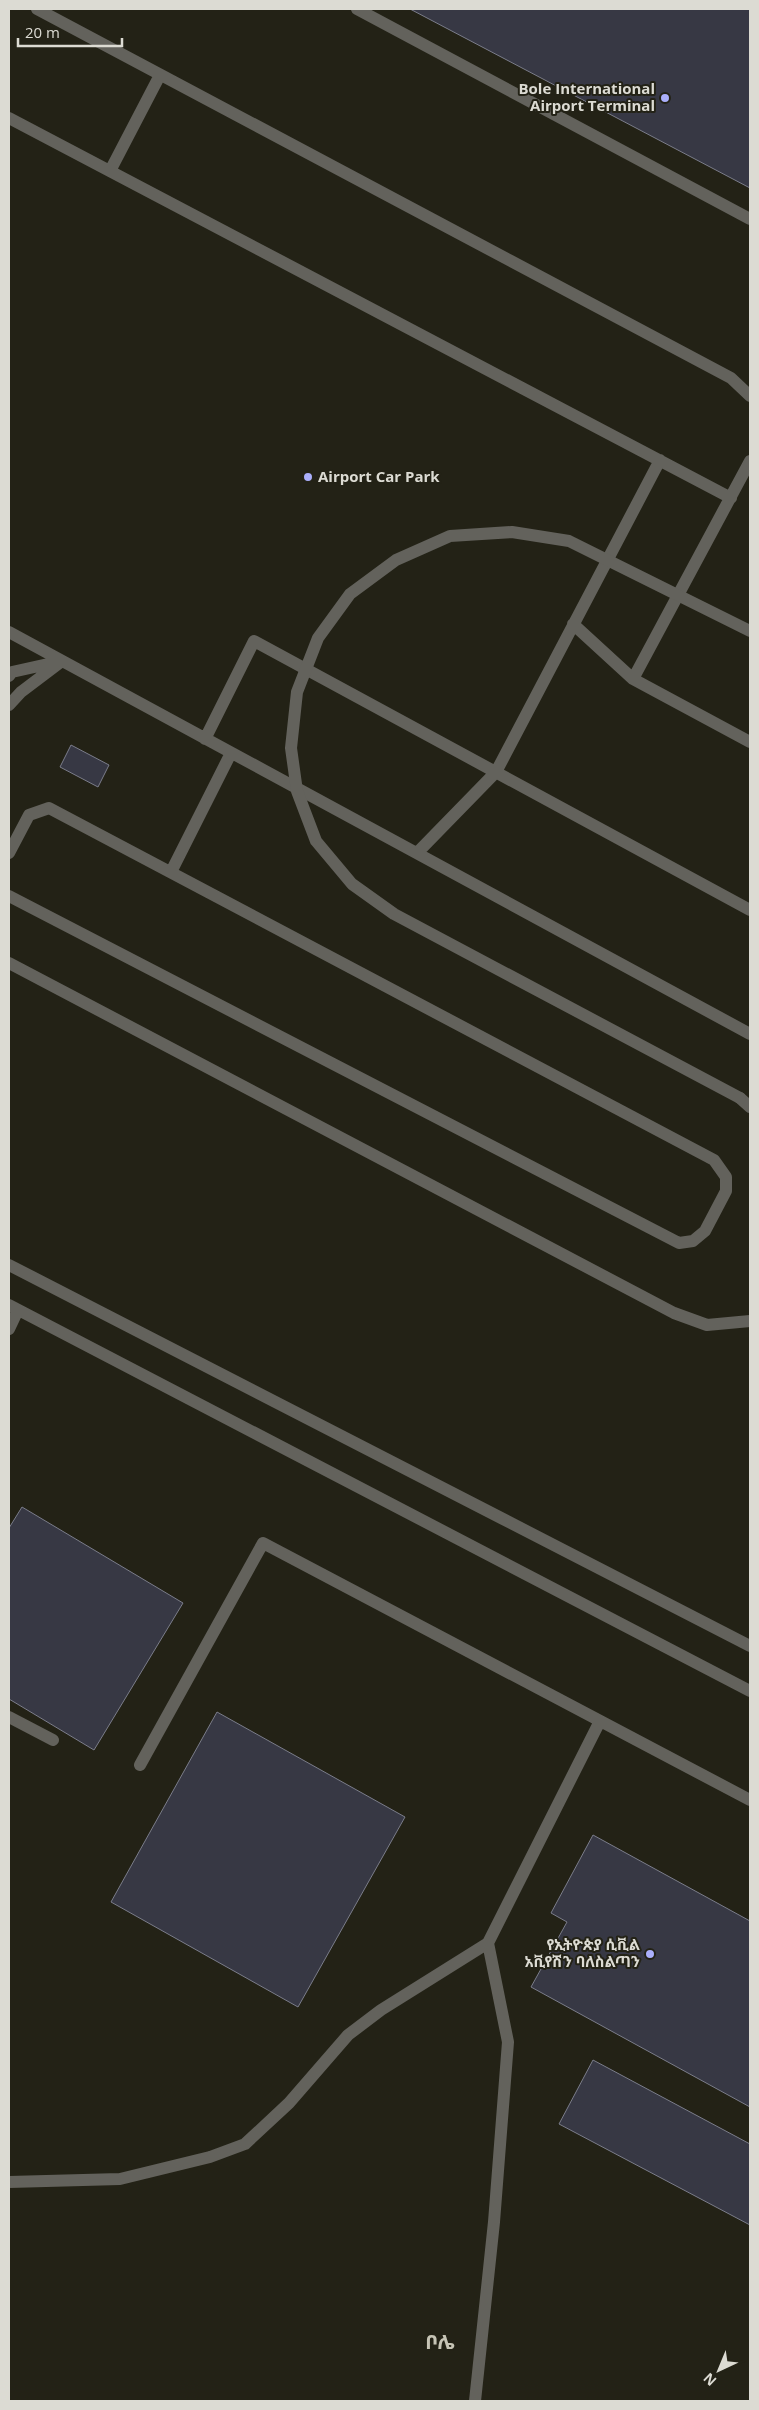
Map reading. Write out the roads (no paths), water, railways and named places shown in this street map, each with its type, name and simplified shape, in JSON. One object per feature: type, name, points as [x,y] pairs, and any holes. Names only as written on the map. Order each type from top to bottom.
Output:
[{"type":"lane","points":[[37,9],[731,378],[750,396]]},
{"type":"lane","points":[[357,9],[750,219]]},
{"type":"lane","points":[[110,170],[160,75]]},
{"type":"lane","points":[[9,118],[731,498]]},
{"type":"lane","points":[[417,853],[496,772],[660,460]]},
{"type":"lane","points":[[633,679],[750,462]]},
{"type":"lane","points":[[747,1103],[394,914],[352,884],[316,841],[297,791],[291,748],[297,692],[318,638],[350,594],[396,560],[450,536],[512,532],[569,541],[750,631]]},
{"type":"lane","points":[[574,624],[633,679],[750,742]]},
{"type":"lane","points":[[9,632],[750,1034]]},
{"type":"lane","points":[[205,739],[254,641],[750,910]]},
{"type":"lane","points":[[9,676],[12,672],[62,661]]},
{"type":"lane","points":[[9,705],[21,692],[62,661]]},
{"type":"lane","points":[[171,872],[231,753]]},
{"type":"lane","points":[[9,853],[29,814],[49,808],[714,1160],[726,1177],[726,1191],[705,1231],[693,1241],[679,1243],[9,896]]},
{"type":"lane","points":[[9,963],[674,1313],[707,1325],[750,1321]]},
{"type":"lane","points":[[9,1265],[750,1646]]},
{"type":"lane","points":[[9,1329],[14,1308],[750,1691]]},
{"type":"lane","points":[[140,1765],[263,1542],[750,1800]]},
{"type":"lane","points":[[9,1717],[53,1740]]},
{"type":"lane","points":[[9,2182],[120,2179],[210,2157],[245,2144],[289,2103],[348,2035],[381,2010],[488,1943],[600,1721]]},
{"type":"lane","points":[[474,2401],[494,2222],[508,2042],[488,1943]]},
{"type":"place","name":"Bole International Airport Terminal","points":[[665,98]]},
{"type":"place","name":"Airport Car Park","points":[[308,477]]},
{"type":"place","name":"የኢትዮጵያ ሲቪል አቪየሽን ባለስልጣን","points":[[650,1954]]},
{"type":"district","name":"ቦሌ","points":[[440,2342]]}]
